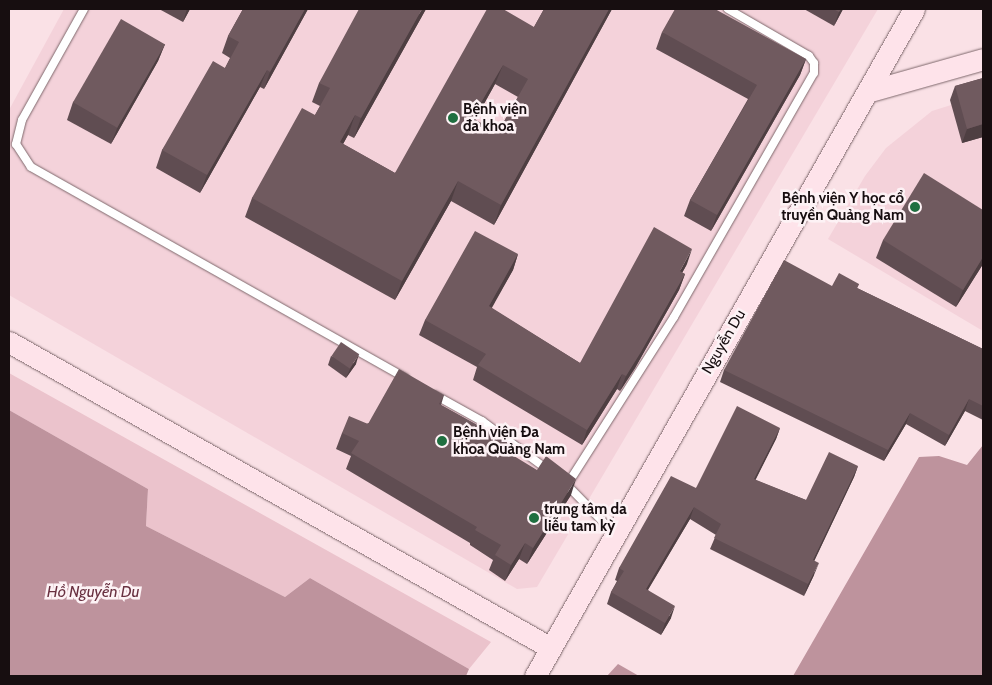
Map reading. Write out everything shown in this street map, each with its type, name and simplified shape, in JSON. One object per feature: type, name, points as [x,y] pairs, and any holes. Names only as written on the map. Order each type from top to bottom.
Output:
[{"type":"street","name":"Nguyễn Du","points":[[535,676],[614,533],[870,92],[914,9]]},
{"type":"street","points":[[870,92],[983,59]]},
{"type":"street","points":[[9,342],[551,648]]},
{"type":"lane","points":[[84,9],[22,120],[16,144],[31,167],[413,382]]},
{"type":"lane","points":[[567,484],[674,317],[814,73],[814,63],[809,56],[728,9]]},
{"type":"lane","points":[[430,392],[482,421],[567,484],[614,533]]},
{"type":"shaded area","name":"Bệnh viện Đa khoa Quảng Nam","points":[[64,9],[878,9],[537,587],[517,589],[9,295],[9,110]]},
{"type":"shaded area","name":"Bệnh viện Y học cổ truyền Quảng Nam","points":[[983,95],[983,331],[828,239],[865,176],[886,148],[932,111]]},
{"type":"shaded area","points":[[9,373],[491,642],[469,669],[310,578],[285,597],[146,526],[148,489],[9,410]]},
{"type":"water","name":"Hồ Nguyễn Du","points":[[9,410],[148,489],[146,526],[285,597],[310,578],[469,669],[466,676],[9,676]]},
{"type":"water","points":[[983,445],[983,676],[793,676],[919,457],[939,456],[967,465]]},
{"type":"water","points":[[618,664],[639,676],[607,676]]},
{"type":"building","points":[[243,9],[305,9],[270,72],[267,70],[207,175],[162,150],[213,61],[225,68],[239,42],[228,36]]},
{"type":"building","points":[[359,9],[422,9],[361,118],[355,115],[340,142],[395,173],[487,9],[503,9],[534,27],[544,9],[609,9],[501,205],[458,181],[402,281],[252,198],[302,108],[315,115],[330,88],[319,83]],"holes":[[[503,65],[528,79],[498,132],[472,118]]]},
{"type":"building","points":[[675,9],[715,9],[806,59],[717,215],[690,200],[757,85],[662,32]]},
{"type":"building","points":[[121,19],[165,44],[117,128],[73,102]]},
{"type":"building","points":[[983,78],[983,124],[967,129],[955,86]]},
{"type":"building","points":[[924,173],[983,210],[983,257],[963,290],[883,240]]},
{"type":"building","points":[[654,227],[692,249],[680,271],[685,274],[626,376],[622,374],[587,430],[478,365],[486,354],[425,320],[475,231],[518,254],[489,306],[580,363]]},
{"type":"building","points":[[784,260],[832,286],[839,273],[859,284],[857,288],[983,349],[983,406],[969,399],[949,435],[910,413],[888,450],[724,370]]},
{"type":"building","points":[[341,342],[359,354],[350,368],[331,356]]},
{"type":"building","points":[[399,369],[444,395],[439,404],[513,445],[509,453],[537,470],[546,456],[576,479],[533,548],[525,543],[511,565],[495,555],[501,545],[475,530],[477,527],[351,453],[359,441],[342,433],[349,416],[368,424]]},
{"type":"building","points":[[737,406],[780,428],[754,479],[806,500],[829,452],[858,466],[813,560],[819,563],[808,584],[714,538],[721,524],[694,507],[646,589],[675,606],[665,623],[611,592],[624,571],[619,568],[671,476],[696,488]]},
{"type":"place","name":"Bệnh viện đa khoa","points":[[453,118]]},
{"type":"place","name":"Bệnh viện Y học cổ truyền Quảng Nam","points":[[915,207]]},
{"type":"place","name":"Bệnh viện Đa khoa Quảng Nam","points":[[442,441]]},
{"type":"place","name":"trung tâm da liễu tam kỳ","points":[[534,518]]}]
